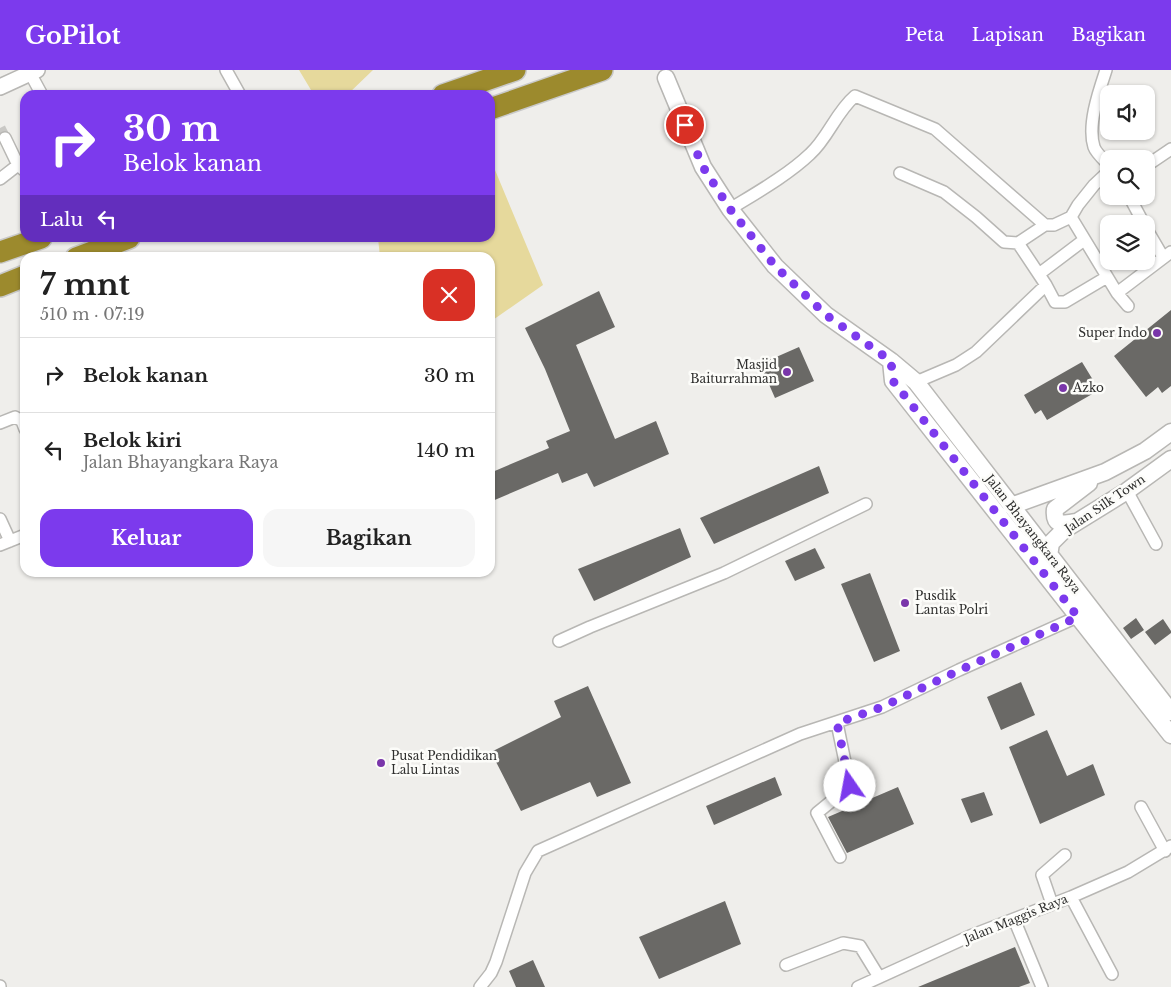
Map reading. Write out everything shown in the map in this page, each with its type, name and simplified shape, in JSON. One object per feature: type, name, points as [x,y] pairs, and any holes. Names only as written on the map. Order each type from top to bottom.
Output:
[{"type":"highway","points":[[457,90],[515,70]]},
{"type":"highway","points":[[495,107],[602,70]]},
{"type":"highway","points":[[0,252],[29,242]]},
{"type":"highway","points":[[92,252],[118,242]]},
{"type":"highway","points":[[0,286],[20,278]]},
{"type":"main road","name":"Jalan Bhayangkara Raya","points":[[664,74],[703,167],[730,209],[775,266],[819,309],[891,361],[916,382],[1049,556],[1169,706]]},
{"type":"main road","name":"Jalan Bhayangkara Raya","points":[[891,361],[893,381],[1171,735]]},
{"type":"main road","name":"Jalan Silk Town","points":[[1011,506],[1105,472],[1145,450],[1171,432]]},
{"type":"main road","name":"Jalan Silk Town","points":[[1049,556],[1051,543],[1064,530],[1127,491],[1171,459]]},
{"type":"main road","points":[[1077,522],[1061,524],[1054,515],[1055,509],[1105,472]]},
{"type":"main road","points":[[1027,553],[1028,528],[1033,510],[1048,492]]},
{"type":"street","points":[[226,70],[237,90]]},
{"type":"street","points":[[1100,155],[1094,148],[1092,131],[1097,98],[1106,70]]},
{"type":"street","points":[[0,86],[33,72],[40,90]]},
{"type":"street","points":[[730,209],[773,183],[811,154],[847,103],[856,96],[935,129],[1045,225]]},
{"type":"street","points":[[6,138],[20,164]]},
{"type":"street","points":[[1155,160],[1171,149]]},
{"type":"street","points":[[0,179],[20,169]]},
{"type":"street","points":[[900,172],[944,192],[1004,242],[1018,243],[1045,225],[1054,225],[1071,217],[1078,205],[1100,179]]},
{"type":"street","points":[[1071,217],[1117,293],[1128,306]]},
{"type":"street","points":[[1117,293],[1167,254],[1155,239]]},
{"type":"street","points":[[1039,274],[1084,240]]},
{"type":"street","points":[[1018,243],[1055,302],[1060,304],[1107,277]]},
{"type":"street","points":[[916,382],[956,365],[976,352],[1046,285]]},
{"type":"street","points":[[0,423],[15,417],[20,420]]},
{"type":"street","points":[[1127,491],[1156,544]]},
{"type":"street","points":[[559,641],[724,574],[866,504]]},
{"type":"street","points":[[0,519],[5,543],[20,537]]},
{"type":"street","points":[[480,987],[491,973],[496,962],[524,873],[538,851],[800,734],[882,707],[1078,617]]},
{"type":"street","points":[[837,723],[850,786],[817,813],[840,857]]},
{"type":"street","points":[[1141,808],[1168,849]]},
{"type":"street","name":"Jalan Maggis Raya","points":[[858,987],[1014,919],[1071,897],[1138,866],[1168,849]]},
{"type":"street","points":[[1052,904],[1042,875],[1065,854]]},
{"type":"street","points":[[1071,897],[1112,974]]},
{"type":"street","points":[[1014,919],[1042,987]]},
{"type":"street","points":[[786,965],[843,943],[860,946],[879,977]]},
{"type":"shaded area","points":[[299,70],[373,70],[352,90],[311,90]]},
{"type":"shaded area","points":[[495,170],[543,285],[495,319],[495,252],[379,252],[378,242],[495,242]]},
{"type":"building","points":[[599,291],[615,327],[576,345],[615,439],[656,421],[669,454],[594,487],[587,473],[562,483],[558,473],[495,500],[495,471],[549,448],[546,441],[570,431],[545,369],[525,328]]},
{"type":"building","name":"Super Indo","points":[[1171,310],[1171,386],[1162,393],[1158,387],[1146,397],[1114,356]]},
{"type":"building","name":"Masjid Baiturrahman","points":[[799,347],[814,381],[775,398],[760,364]]},
{"type":"building","name":"Azko","points":[[1082,362],[1093,380],[1088,383],[1094,393],[1047,420],[1041,410],[1035,414],[1024,395]]},
{"type":"building","points":[[819,466],[829,493],[714,544],[700,518]]},
{"type":"building","points":[[680,528],[691,557],[594,601],[578,569]]},
{"type":"building","points":[[815,548],[825,568],[795,581],[785,561]]},
{"type":"building","points":[[870,573],[900,651],[874,662],[841,584]]},
{"type":"building","points":[[1136,618],[1144,630],[1131,639],[1123,628]]},
{"type":"building","points":[[1163,619],[1171,633],[1155,645],[1145,632]]},
{"type":"building","points":[[1021,682],[1035,715],[1001,730],[987,697]]},
{"type":"building","points":[[588,686],[631,783],[597,797],[590,782],[521,811],[491,752],[561,717],[554,701]]},
{"type":"building","points":[[1047,730],[1067,776],[1093,764],[1105,795],[1040,824],[1009,747]]},
{"type":"building","points":[[775,777],[782,795],[714,825],[706,806]]},
{"type":"building","points":[[898,787],[914,824],[847,853],[828,817]]},
{"type":"building","points":[[984,792],[993,815],[971,823],[961,799]]},
{"type":"building","points":[[725,901],[741,944],[659,979],[639,937]]},
{"type":"building","points":[[1015,947],[1030,983],[1019,987],[918,987]]},
{"type":"building","points":[[533,960],[545,987],[516,987],[509,971]]},
{"type":"tunnel","points":[[0,128],[5,138]]},
{"type":"place","name":"Super Indo","points":[[1157,333]]},
{"type":"place","name":"Masjid Baiturrahman","points":[[787,372]]},
{"type":"place","name":"Azko","points":[[1063,388]]},
{"type":"place","name":"Pusdik Lantas Polri","points":[[905,603]]},
{"type":"place","name":"Pusat Pendidikan Lalu Lintas","points":[[381,763]]},
{"type":"route","points":[[685,125],[703,167],[730,209],[775,266],[826,315],[891,361],[893,381],[1078,617],[882,707],[837,723],[850,786]]}]
